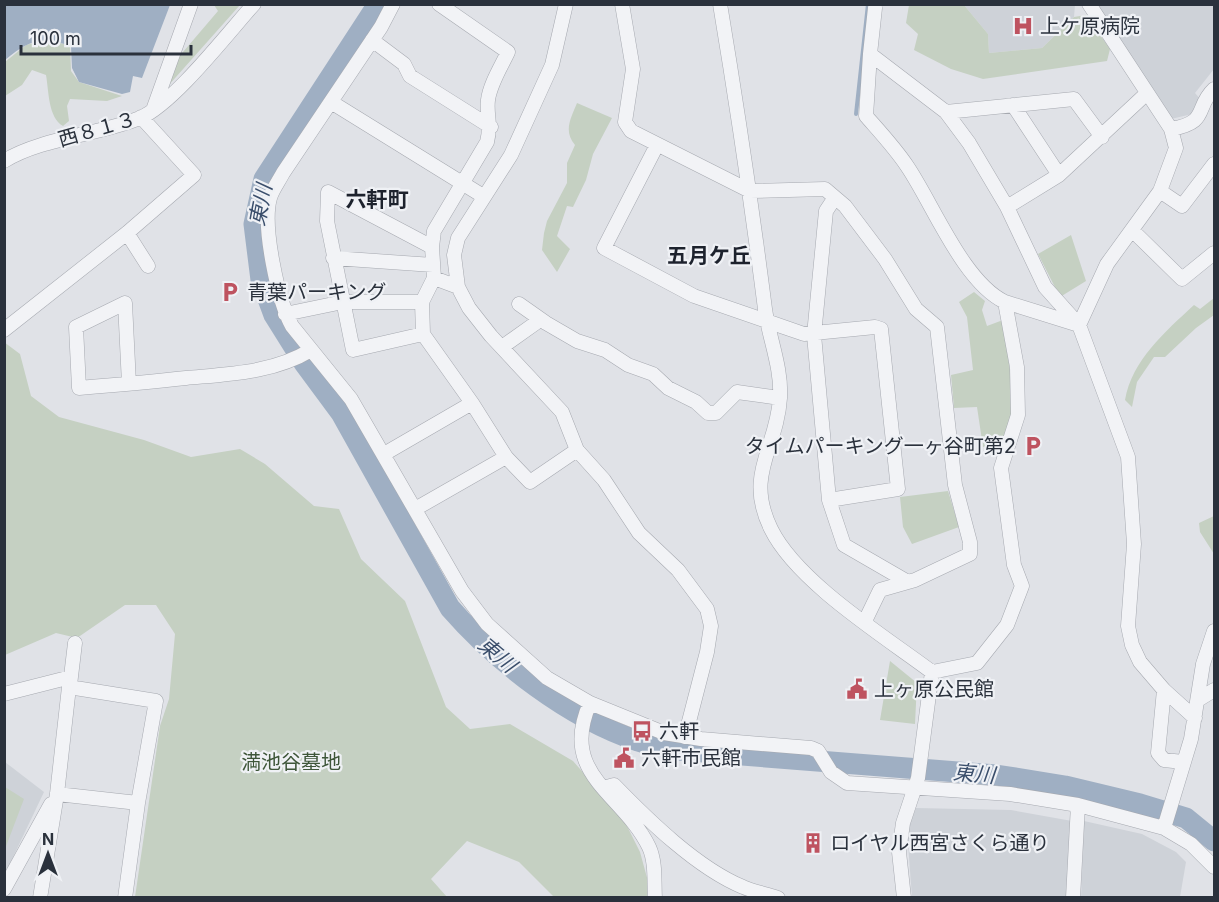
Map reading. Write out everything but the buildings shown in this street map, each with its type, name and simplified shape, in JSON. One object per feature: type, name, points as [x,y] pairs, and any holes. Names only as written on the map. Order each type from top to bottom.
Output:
[{"type":"street","points":[[4,330],[127,233],[194,175],[146,115],[191,4]]},
{"type":"street","name":"西８１３","points":[[4,161],[18,152],[91,135],[146,115],[171,96],[254,4]]},
{"type":"street","points":[[393,4],[372,40],[283,173],[270,198],[269,241],[285,314],[351,399],[462,591],[486,624],[586,712],[685,737],[804,747],[818,752],[831,772],[847,783],[917,776],[1078,805],[1165,824],[1215,867]]},
{"type":"street","points":[[439,4],[508,52],[489,92],[490,127],[486,142],[434,231],[433,272],[422,302],[423,334],[472,403],[506,457],[530,482],[578,450]]},
{"type":"street","points":[[566,4],[552,65],[511,154],[458,238],[454,255],[458,287],[470,309],[562,412],[578,450],[604,480],[639,533],[678,570],[707,609],[711,626],[707,652],[685,737]]},
{"type":"street","points":[[622,4],[633,69],[624,122],[631,131],[750,190],[825,189],[845,206],[885,259],[916,309],[937,327],[955,485],[970,542],[970,554],[908,582],[880,590],[865,621]]},
{"type":"street","points":[[720,4],[750,190],[767,320],[780,382],[777,426],[761,467],[759,489],[769,526],[793,563],[932,672],[977,663],[1007,625],[1022,586],[1014,565],[1001,468],[1018,415],[1017,367],[1005,302]]},
{"type":"street","points":[[1079,325],[1107,264],[1160,191],[1176,148],[1171,129],[1089,4]]},
{"type":"street","points":[[875,8],[866,116],[908,167],[979,282],[994,297],[1079,325]]},
{"type":"street","points":[[372,40],[404,64],[410,76],[490,127]]},
{"type":"street","points":[[870,54],[946,112],[969,142],[1007,207],[1045,286],[1079,325],[1128,457],[1134,544],[1128,626],[1132,645],[1140,662],[1164,690],[1195,718]]},
{"type":"street","points":[[1171,129],[1195,121],[1202,112],[1208,95],[1215,89]]},
{"type":"street","points":[[1007,207],[1059,175],[1146,94]]},
{"type":"street","points":[[946,112],[1074,99],[1102,137]]},
{"type":"street","points":[[331,102],[483,196]]},
{"type":"street","points":[[1013,105],[1059,175]]},
{"type":"street","points":[[657,145],[604,249],[694,297],[804,334],[814,335],[875,327],[881,329],[898,489],[829,500]]},
{"type":"street","points":[[1160,191],[1182,206],[1215,164]]},
{"type":"street","points":[[423,334],[353,350],[327,222],[328,192],[432,247]]},
{"type":"street","points":[[834,199],[826,211],[814,335],[829,500],[844,545],[908,582]]},
{"type":"street","points":[[1132,231],[1182,279],[1215,253]]},
{"type":"street","points":[[127,233],[148,266]]},
{"type":"street","points":[[333,258],[433,272],[458,287]]},
{"type":"street","points":[[285,314],[343,302],[422,302]]},
{"type":"street","points":[[129,384],[125,303],[76,327],[79,388],[129,384],[248,373],[294,361],[311,350]]},
{"type":"street","points":[[519,304],[540,320],[578,341],[604,350],[628,364],[653,374],[668,388],[696,402],[708,413],[716,413],[737,392],[780,398]]},
{"type":"street","points":[[502,347],[540,320]]},
{"type":"street","points":[[384,454],[472,403]]},
{"type":"street","points":[[415,509],[506,457]]},
{"type":"street","points":[[1165,824],[1195,718],[1203,664],[1215,632]]},
{"type":"street","points":[[40,897],[57,794],[75,643]]},
{"type":"street","points":[[904,897],[899,852],[917,776],[932,672]]},
{"type":"street","points":[[4,694],[70,682],[156,701],[138,803],[125,897]]},
{"type":"street","points":[[1164,690],[1158,753],[1164,760],[1183,762]]},
{"type":"street","points":[[1198,700],[1215,690]]},
{"type":"street","points":[[586,712],[582,754],[589,771],[649,847],[653,864],[655,897]]},
{"type":"street","points":[[603,788],[614,785],[652,824],[713,871],[743,887],[778,897]]},
{"type":"street","points":[[57,794],[138,803]]},
{"type":"street","points":[[4,889],[57,794]]},
{"type":"street","points":[[1073,897],[1078,805]]},
{"type":"shaded area","name":"上ケ原病院","points":[[964,5],[1075,5],[1074,17],[1042,48],[989,53],[988,34]]},
{"type":"shaded area","points":[[1094,5],[1214,5],[1214,69],[1195,93],[1201,100],[1192,114],[1171,119]]},
{"type":"shaded area","points":[[5,762],[44,792],[5,874]]},
{"type":"shaded area","points":[[916,808],[1011,810],[1072,821],[1068,897],[912,897],[907,831]]},
{"type":"shaded area","points":[[1084,821],[1142,834],[1176,852],[1186,862],[1180,897],[1081,898]]},
{"type":"green space","points":[[214,5],[240,5],[168,86],[177,59],[218,11]]},
{"type":"green space","points":[[909,5],[964,5],[988,34],[989,53],[1042,48],[1074,17],[1086,15],[1110,49],[1107,61],[983,79],[951,69],[914,50],[918,34],[906,23]]},
{"type":"green space","points":[[48,39],[70,46],[71,71],[79,82],[122,96],[107,101],[70,99],[67,106],[69,121],[63,126],[54,117],[46,75],[32,70],[22,85],[5,96],[5,62],[26,45]]},
{"type":"green space","points":[[577,103],[612,118],[593,154],[586,180],[573,207],[567,206],[557,236],[570,249],[557,272],[542,250],[544,233],[547,221],[567,183],[567,163],[575,145],[569,135],[569,124]]},
{"type":"green space","points":[[1071,235],[1086,281],[1060,297],[1038,254]]},
{"type":"green space","points":[[974,292],[985,301],[982,310],[987,326],[1003,320],[1015,406],[1004,442],[983,447],[977,407],[954,408],[951,375],[973,370],[967,317],[959,302]]},
{"type":"green space","points":[[1214,298],[1214,315],[1196,328],[1165,357],[1154,357],[1137,382],[1132,407],[1125,400],[1142,359],[1161,336],[1194,305],[1200,309]]},
{"type":"green space","name":"満池谷墓地","points":[[4,342],[20,354],[31,396],[59,417],[144,440],[191,457],[240,449],[265,464],[314,506],[339,509],[361,559],[405,601],[446,707],[470,729],[510,724],[573,761],[623,818],[640,852],[649,885],[647,897],[554,897],[519,862],[467,841],[431,879],[447,897],[135,897],[160,726],[169,699],[175,634],[156,605],[125,605],[77,638],[56,633],[5,655]]},
{"type":"green space","points":[[948,491],[959,527],[912,544],[903,527],[900,497]]},
{"type":"green space","points":[[1214,516],[1214,554],[1200,532],[1199,523]]},
{"type":"green space","points":[[890,661],[917,683],[915,724],[880,720]]},
{"type":"green space","points":[[5,787],[24,799],[5,849]]},
{"type":"water","points":[[5,4],[170,5],[142,78],[133,76],[130,92],[122,94],[79,82],[72,68],[71,46],[51,41],[35,42],[21,48],[5,60]]},
{"type":"waterway","name":"東川","points":[[378,4],[264,179],[254,224],[261,280],[274,315],[304,363],[341,413],[450,608],[469,629],[512,668],[561,703],[612,731],[643,742],[678,750],[996,775],[1065,786],[1186,818],[1214,841]]},
{"type":"waterway","points":[[856,114],[868,4]]},
{"type":"place","name":"上ケ原病院","points":[[1023,26]]},
{"type":"place","name":"青葉パーキング","points":[[230,292]]},
{"type":"place","name":"タイムパーキング一ヶ谷町第2","points":[[1033,446]]},
{"type":"place","name":"上ヶ原公民館","points":[[857,689]]},
{"type":"place","name":"六軒","points":[[642,731]]},
{"type":"place","name":"六軒市民館","points":[[624,758]]},
{"type":"place","name":"ロイヤル西宮さくら通り","points":[[813,843]]},
{"type":"district","name":"六軒町","points":[[377,200]]},
{"type":"district","name":"五月ケ丘","points":[[709,256]]}]
